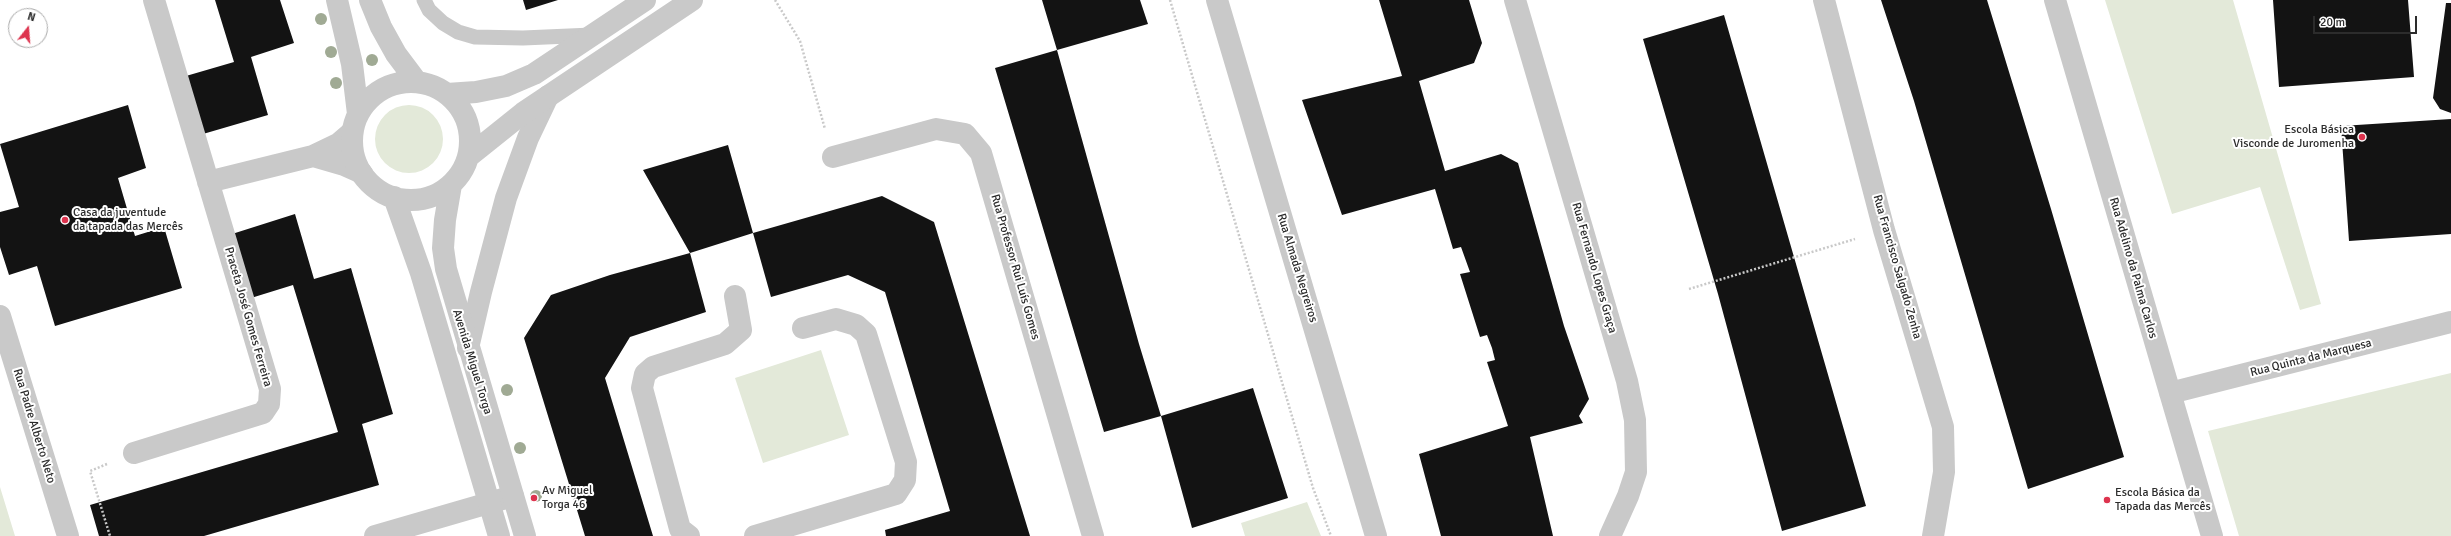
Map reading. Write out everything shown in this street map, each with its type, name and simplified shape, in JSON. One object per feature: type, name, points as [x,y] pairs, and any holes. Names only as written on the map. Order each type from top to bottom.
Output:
[{"type":"street","name":"Praceta José Gomes Ferreira","points":[[134,453],[263,413],[269,404],[270,389],[154,0]]},
{"type":"street","points":[[208,182],[313,156],[338,144],[355,122],[369,99],[383,89],[399,83],[417,82],[433,86],[447,94],[459,106],[467,122],[470,139],[468,157],[462,172],[451,185],[434,195],[414,200],[394,197],[376,188],[362,173],[352,146],[355,122],[352,64],[337,0]]},
{"type":"street","points":[[370,0],[381,27],[396,54],[417,82]]},
{"type":"street","points":[[447,94],[476,92],[506,86],[534,74],[645,0]]},
{"type":"street","points":[[468,157],[496,133],[548,96],[692,0]]},
{"type":"street","name":"Rua Almada Negreiros","points":[[1217,0],[1376,536]]},
{"type":"street","name":"Rua Fernando Lopes Graça","points":[[1515,0],[1627,381],[1635,420],[1636,472],[1628,496],[1610,536]]},
{"type":"street","name":"Rua Francisco Salgado Zenha","points":[[1824,0],[1884,230],[1943,427],[1944,472],[1933,536]]},
{"type":"street","name":"Rua Adelino da Palma Carlos","points":[[2055,0],[2212,536]]},
{"type":"street","points":[[468,348],[504,204],[528,138],[548,96]]},
{"type":"street","name":"Rua Professor Rui Luís Gomes","points":[[833,157],[936,129],[965,134],[981,152],[1093,536]]},
{"type":"street","points":[[313,156],[344,165],[362,173]]},
{"type":"street","name":"Avenida Miguel Torga","points":[[451,185],[443,248],[453,299],[525,536]]},
{"type":"street","name":"Avenida Miguel Torga","points":[[394,197],[421,273],[499,536]]},
{"type":"street","points":[[689,536],[680,528],[642,388],[645,374],[653,367],[725,344],[741,330],[734,296]]},
{"type":"street","name":"Rua Padre Alberto Neto","points":[[0,316],[68,536]]},
{"type":"street","points":[[755,536],[813,528],[896,494],[905,480],[906,462],[866,334],[856,325],[836,319],[803,328]]},
{"type":"street","name":"Rua Quinta da Marquesa","points":[[2170,393],[2451,322]]},
{"type":"street","points":[[375,536],[513,496]]},
{"type":"lane","points":[[424,0],[429,10],[443,24],[458,32],[475,37],[523,38],[593,35]]},
{"type":"path","points":[[775,0],[800,40],[826,132]]},
{"type":"path","points":[[1170,0],[1310,480],[1331,536]]},
{"type":"path","points":[[1689,289],[1884,230]]},
{"type":"path","points":[[110,536],[90,471],[134,453]]},
{"type":"green space","points":[[2105,0],[2233,0],[2321,304],[2300,310],[2260,187],[2172,214]]},
{"type":"green space","points":[[409,105],[422,108],[433,115],[440,126],[443,139],[440,152],[433,163],[422,170],[409,173],[396,170],[385,163],[378,152],[375,139],[378,126],[385,115],[396,108]]},
{"type":"green space","points":[[821,350],[849,435],[763,463],[735,378]]},
{"type":"green space","points":[[2451,373],[2451,536],[2239,536],[2208,431]]},
{"type":"green space","points":[[0,487],[15,536],[0,536]]},
{"type":"green space","points":[[1307,502],[1321,536],[1245,536],[1241,523]]},
{"type":"building","points":[[215,0],[280,0],[294,43],[251,57],[268,115],[203,134],[186,76],[234,62]]},
{"type":"building","points":[[523,0],[558,0],[526,10]]},
{"type":"building","points":[[1042,0],[1140,0],[1148,24],[1057,50]]},
{"type":"building","points":[[1379,0],[1469,0],[1482,43],[1474,63],[1419,81],[1445,171],[1501,154],[1518,163],[1564,326],[1589,399],[1579,416],[1583,423],[1530,437],[1553,536],[1441,536],[1419,454],[1508,426],[1487,362],[1495,360],[1492,348],[1487,335],[1480,337],[1460,274],[1470,272],[1461,247],[1453,249],[1435,189],[1342,215],[1302,100],[1402,76]]},
{"type":"building","points":[[1881,0],[1987,0],[2051,209],[2124,457],[2028,489],[1914,101]]},
{"type":"building","points":[[2273,0],[2408,0],[2414,77],[2279,87]]},
{"type":"building","points":[[2446,3],[2451,3],[2451,113],[2440,109],[2433,98]]},
{"type":"building","points":[[1724,15],[1866,506],[1782,531],[1718,294],[1643,39]]},
{"type":"building","points":[[1057,50],[1139,344],[1161,416],[1104,432],[995,68]]},
{"type":"building","name":"Casa da juventude da tapada das Mercês","points":[[128,105],[146,168],[118,178],[135,236],[164,227],[182,288],[55,326],[37,266],[9,275],[0,247],[0,212],[19,207],[0,144]]},
{"type":"building","points":[[2451,119],[2451,234],[2349,241],[2341,126]]},
{"type":"building","points":[[728,145],[753,233],[690,253],[643,170]]},
{"type":"building","points":[[882,196],[934,222],[1030,536],[886,536],[885,530],[950,511],[885,292],[848,275],[771,297],[753,233]]},
{"type":"building","points":[[295,214],[314,279],[351,268],[393,414],[362,424],[379,485],[204,536],[99,536],[90,505],[338,432],[293,285],[251,298],[232,234]]},
{"type":"building","points":[[690,253],[706,312],[630,337],[605,378],[653,536],[585,536],[524,338],[551,295],[610,275]]},
{"type":"building","points":[[1253,388],[1288,498],[1192,528],[1161,416]]},
{"type":"place","name":"Escola Básica Visconde de Juromenha","points":[[2362,137]]},
{"type":"place","name":"Casa da juventude da tapada das Mercês","points":[[65,220]]},
{"type":"place","name":"Av Miguel Torga 46","points":[[534,498]]},
{"type":"place","name":"Escola Básica da Tapada das Mercês","points":[[2107,500]]}]
